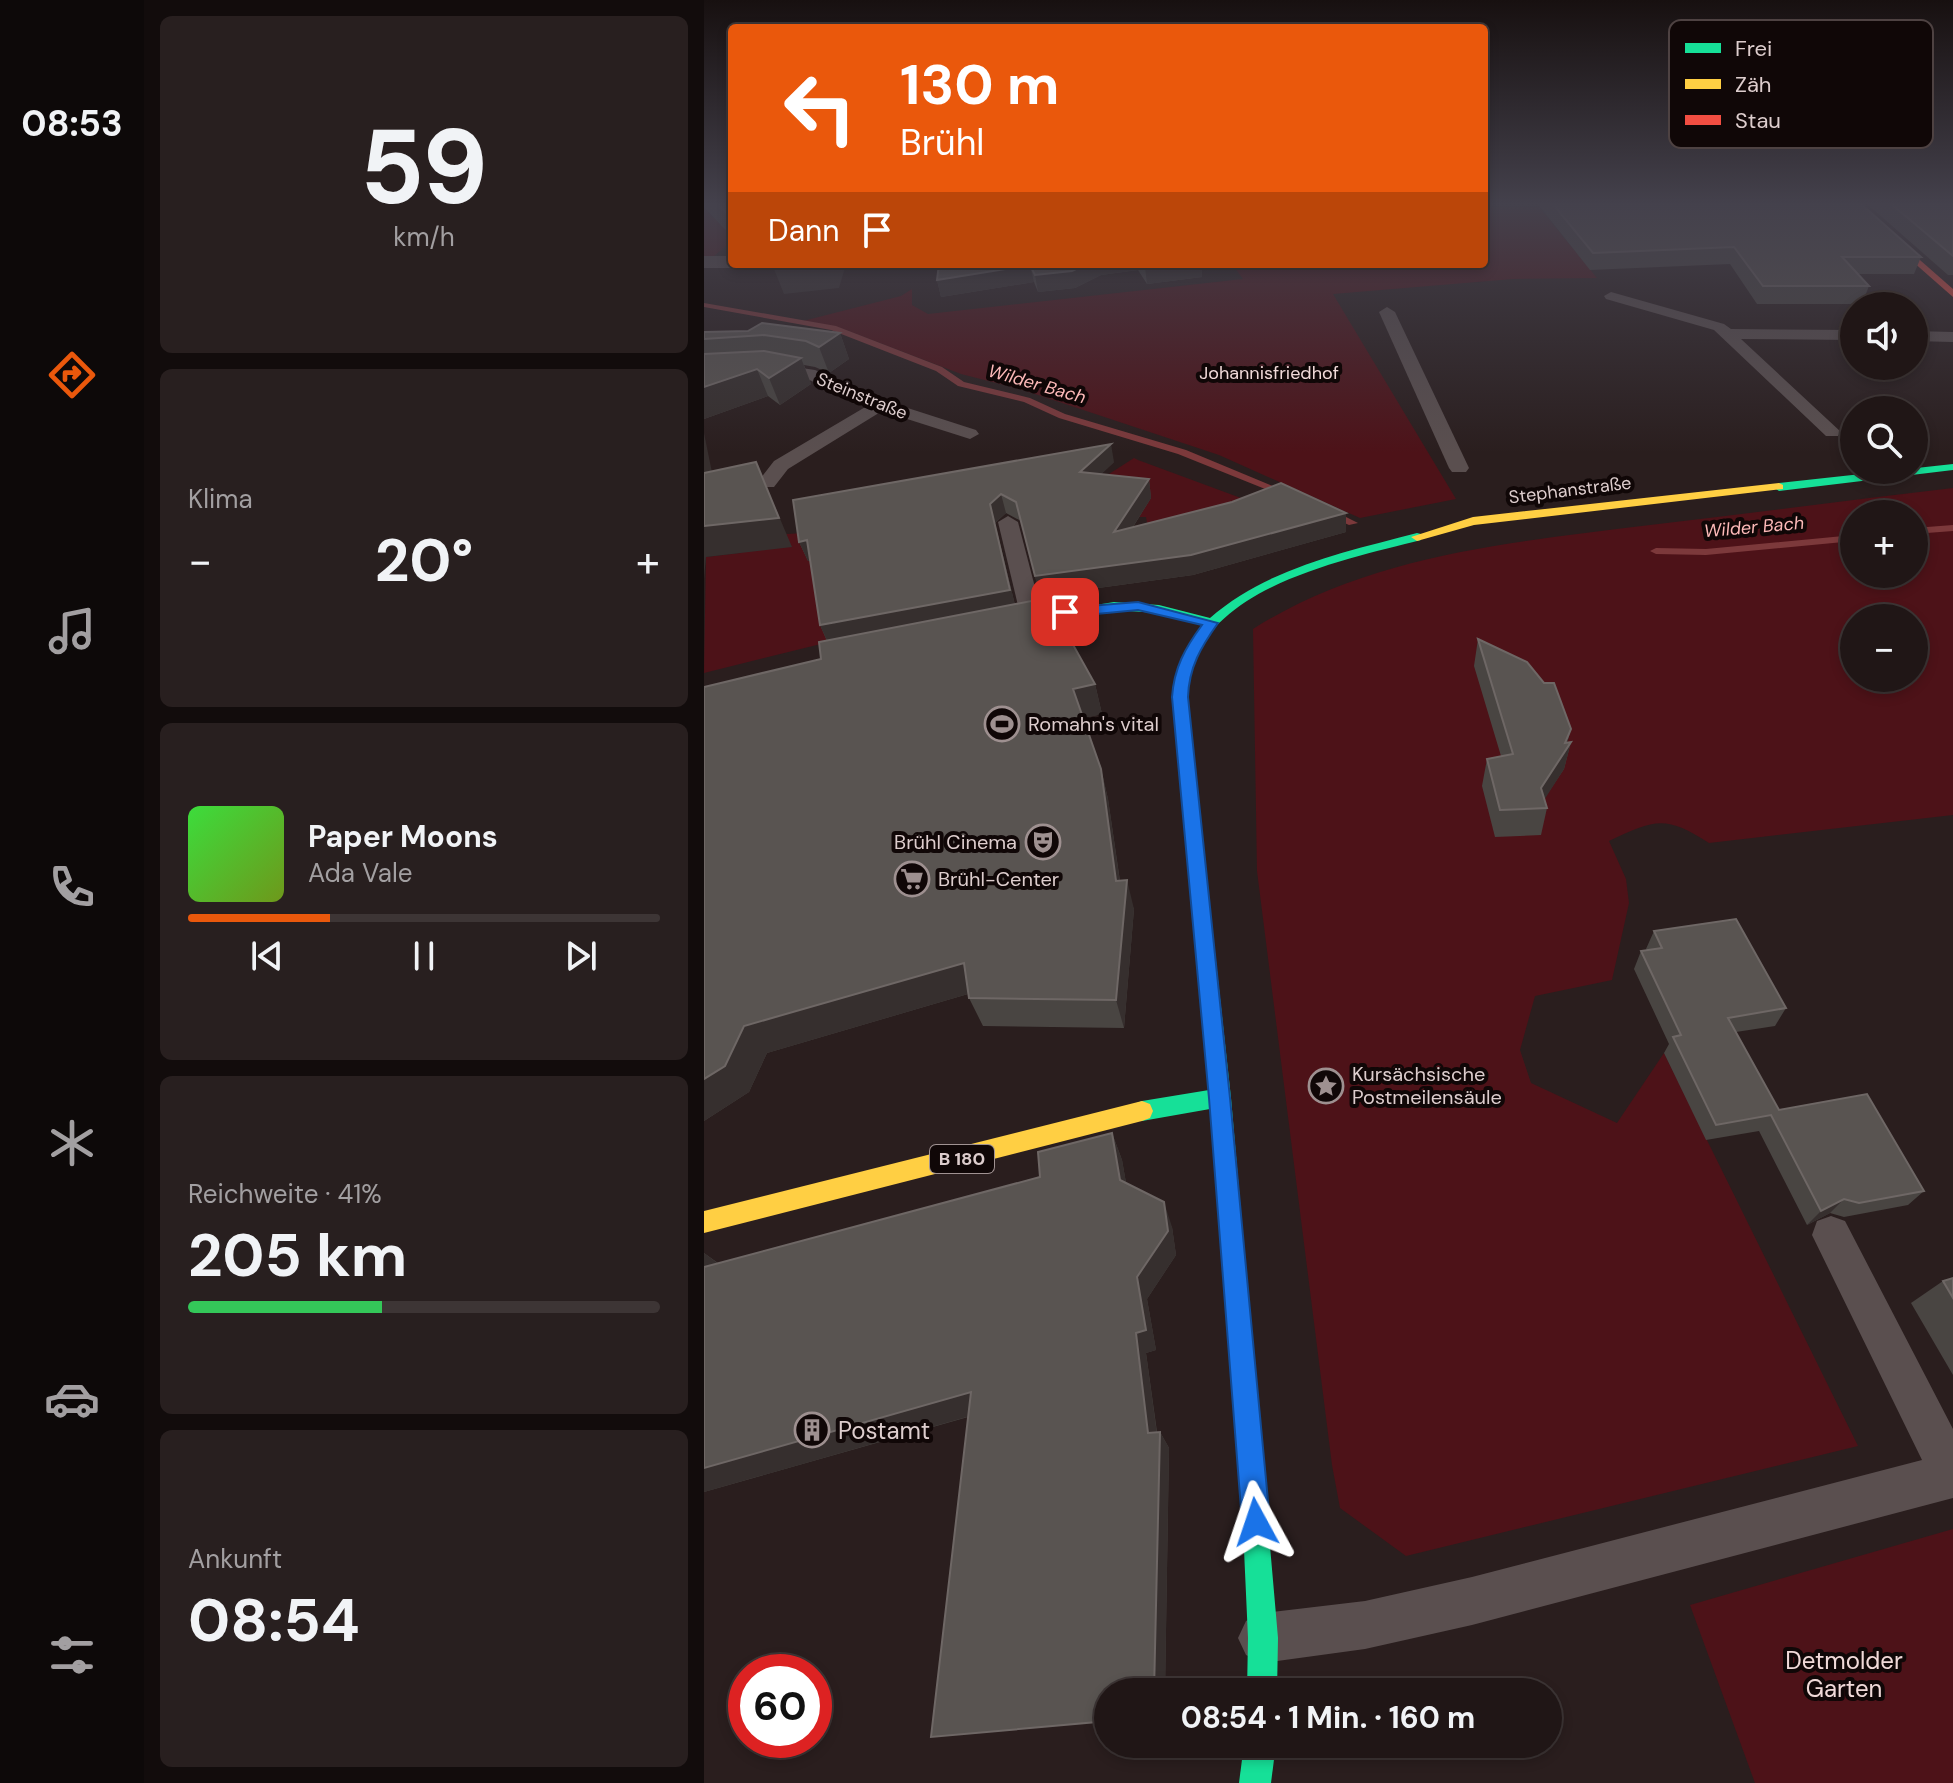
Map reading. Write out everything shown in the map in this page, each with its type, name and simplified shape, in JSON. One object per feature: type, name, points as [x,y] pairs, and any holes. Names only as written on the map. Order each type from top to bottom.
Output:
[{"type":"street","name":"Stephanstraße","points":[[1262,1678],[1263,1638],[1220,1098],[1180,697],[1181,679],[1190,651],[1211,623],[1242,598],[1282,577],[1456,525],[1953,467]]},
{"type":"street","points":[[978,629],[1114,606],[1138,606],[1211,623]]},
{"type":"street","name":"B 180","points":[[704,1222],[1054,1136],[1147,1110],[1220,1098]]},
{"type":"street","points":[[1255,1783],[1258,1758]]},
{"type":"lane","points":[[1611,296],[1719,327],[1832,432]]},
{"type":"lane","points":[[1387,312],[1459,468]]},
{"type":"lane","points":[[1727,334],[1840,335]]},
{"type":"lane","points":[[1928,336],[1953,337]]},
{"type":"lane","name":"Steinstraße","points":[[704,373],[775,369],[809,374],[880,405],[970,434]]},
{"type":"lane","points":[[767,483],[781,465],[880,405]]},
{"type":"lane","points":[[1008,522],[1032,618]]},
{"type":"lane","points":[[1263,1638],[1365,1625],[1472,1601],[1953,1475],[1831,1235]]},
{"type":"green space","name":"Johannisfriedhof","points":[[1178,286],[1427,286],[1333,294],[1456,499],[1360,518],[1219,455],[1020,389],[961,374],[838,327],[803,321],[901,296],[912,289],[912,305],[928,314]]},
{"type":"green space","points":[[1134,458],[1268,508],[1148,528],[1146,517],[1139,517],[1151,498],[1050,531],[1109,474]]},
{"type":"green space","points":[[1953,488],[1953,815],[1709,843],[1682,828],[1660,823],[1638,828],[1609,841],[1626,879],[1629,903],[1612,980],[1535,996],[1520,1050],[1531,1083],[1617,1123],[1664,1053],[1858,1446],[1406,1556],[1340,1508],[1332,1465],[1257,871],[1253,629],[1298,604],[1346,584],[1445,555],[1548,538],[1840,502],[1840,588],[1928,588],[1928,500],[1856,500]]},
{"type":"green space","points":[[804,533],[816,560],[829,642],[704,673],[706,557],[740,553],[787,534]]},
{"type":"green space","name":"Detmolder Garten","points":[[1953,1529],[1953,1783],[1755,1783],[1690,1605]]},
{"type":"building","points":[[762,323],[840,333],[819,347],[806,341],[764,335],[704,339],[704,332],[748,331]]},
{"type":"building","points":[[764,351],[801,358],[769,378],[757,369],[704,387],[704,354]]},
{"type":"building","points":[[1111,444],[1080,472],[1149,479],[1114,532],[1232,502],[1281,483],[1346,513],[1191,555],[1035,576],[1016,502],[1001,494],[990,504],[1010,590],[820,625],[807,540],[799,542],[793,500]]},
{"type":"building","points":[[756,462],[779,518],[704,526],[704,473]]},
{"type":"building","name":"Brühl-Center","points":[[1047,598],[1095,684],[1073,689],[1101,769],[1116,881],[1127,880],[1116,1000],[969,998],[964,963],[744,1026],[725,1066],[704,1079],[704,687],[821,659],[819,642]]},
{"type":"building","points":[[1478,639],[1527,662],[1544,683],[1554,683],[1571,729],[1565,743],[1571,742],[1541,788],[1547,808],[1500,810],[1487,759],[1513,754]]},
{"type":"building","points":[[1736,919],[1786,1008],[1728,1018],[1779,1110],[1867,1094],[1924,1191],[1859,1203],[1844,1199],[1821,1211],[1771,1115],[1716,1125],[1673,1037],[1681,1035],[1641,951],[1662,948],[1654,931]]},
{"type":"building","name":"Postamt","points":[[1112,1133],[1120,1180],[1164,1202],[1168,1231],[1137,1277],[1146,1330],[1136,1333],[1148,1433],[1160,1432],[1154,1678],[1094,1678],[1094,1722],[931,1737],[971,1392],[704,1468],[704,1267],[1040,1177],[1038,1152]]},
{"type":"building","points":[[1953,1278],[1953,1298],[1943,1281]]},
{"type":"waterway","name":"Wilder Bach","points":[[704,305],[833,328],[939,369],[961,384],[1027,400],[1062,416],[1182,452],[1289,495]]},
{"type":"waterway","name":"Wilder Bach","points":[[1328,512],[1353,523]]},
{"type":"waterway","name":"Wilder Bach","points":[[1928,530],[1953,528]]},
{"type":"waterway","name":"Wilder Bach","points":[[1656,551],[1706,552],[1840,539]]},
{"type":"traffic: fast","points":[[1779,487],[1953,467]]},
{"type":"traffic: fast","points":[[1220,1098],[1180,697],[1188,659],[1207,628],[1235,603],[1268,584],[1345,556],[1417,537]]},
{"type":"traffic: fast","points":[[998,625],[1114,606],[1159,609],[1211,623]]},
{"type":"traffic: fast","points":[[1142,1111],[1220,1098],[1258,1550],[1262,1678]]},
{"type":"traffic: fast","points":[[1255,1783],[1258,1758]]},
{"type":"traffic: slow","points":[[1417,537],[1473,521],[1779,487]]},
{"type":"traffic: slow","points":[[704,1222],[1142,1111]]},
{"type":"traffic: jam","points":[[1944,286],[1953,294]]},
{"type":"place","name":"Romahn's vital","points":[[1002,724]]},
{"type":"place","name":"Brühl Cinema","points":[[1043,842]]},
{"type":"place","name":"Brühl-Center","points":[[912,879]]},
{"type":"place","name":"Kursächsische Postmeilensäule","points":[[1326,1086]]},
{"type":"place","name":"Postamt","points":[[812,1430]]},
{"type":"route","points":[[1065,612],[1138,606],[1211,623],[1190,651],[1181,679],[1180,697],[1209,1016],[1220,1098],[1256,1522]]}]
